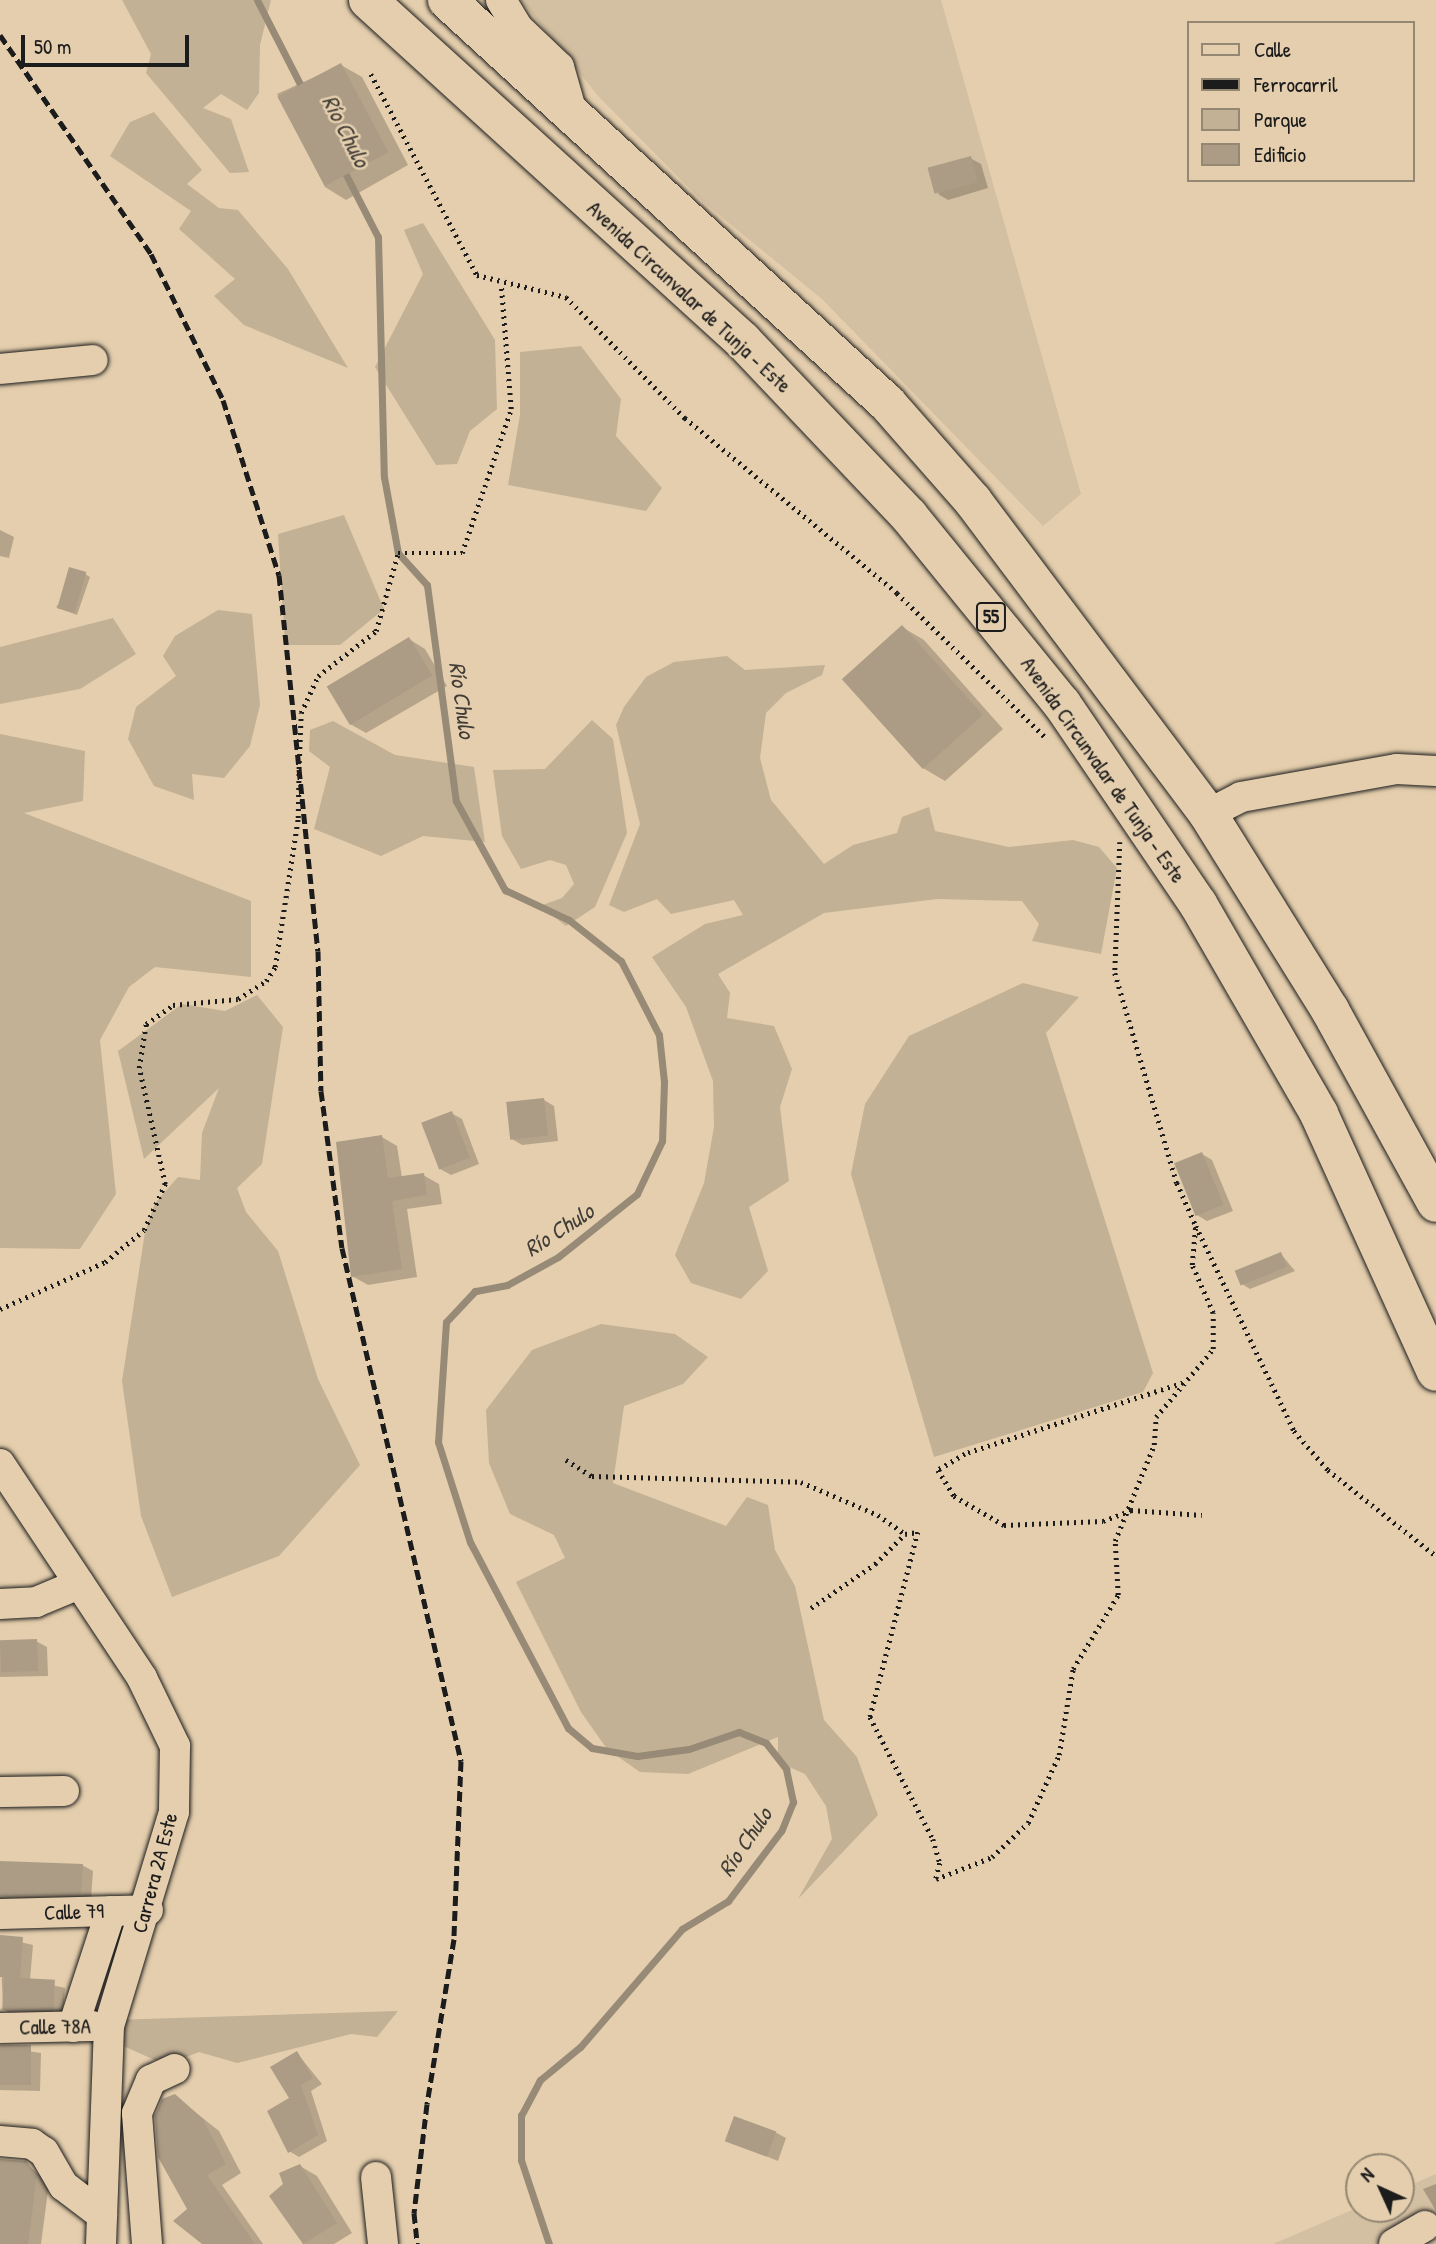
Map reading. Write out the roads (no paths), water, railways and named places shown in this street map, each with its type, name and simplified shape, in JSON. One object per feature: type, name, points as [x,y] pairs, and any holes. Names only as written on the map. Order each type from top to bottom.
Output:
[{"type":"highway","name":"Avenida Circunvalar de Tunja - Este","points":[[368,0],[743,341],[909,516],[1062,704],[1198,904],[1318,1114],[1436,1372]]},
{"type":"highway","points":[[447,0],[887,403],[1055,603],[1208,814],[1331,1010],[1436,1203]]},
{"type":"street","points":[[500,0],[517,27],[559,67],[572,113]]},
{"type":"street","points":[[0,369],[93,360]]},
{"type":"street","points":[[1208,814],[1241,797],[1397,769],[1436,771]]},
{"type":"street","name":"Carrera 2A Este","points":[[0,1464],[142,1678],[175,1746],[174,1812],[148,1910],[110,2026],[102,2229]]},
{"type":"street","points":[[0,1604],[36,1602],[79,1584]]},
{"type":"street","points":[[0,1792],[64,1791]]},
{"type":"street","name":"Calle 79","points":[[0,1914],[148,1910]]},
{"type":"street","points":[[73,2027],[111,1911]]},
{"type":"street","name":"Calle 78A","points":[[0,2028],[110,2026]]},
{"type":"street","points":[[147,2244],[137,2113],[151,2080],[175,2069]]},
{"type":"street","points":[[0,2141],[32,2144],[44,2152],[64,2186],[102,2229]]},
{"type":"street","points":[[376,2177],[383,2244]]},
{"type":"street","points":[[1394,2244],[1425,2226]]},
{"type":"waterway","name":"Río Chulo","points":[[257,0],[303,90]]},
{"type":"waterway","name":"Río Chulo","points":[[343,169],[378,237],[384,477],[398,553],[427,585],[456,801],[505,890],[569,920],[621,961],[659,1035],[664,1082],[662,1141],[637,1194],[558,1257],[507,1285],[475,1291],[446,1322],[438,1442],[470,1542],[568,1728],[592,1748],[637,1756],[689,1749],[739,1732],[766,1743],[786,1769],[793,1802],[781,1831],[728,1901],[682,1929],[580,2047],[540,2080],[521,2115],[521,2160],[549,2244]]},
{"type":"railway","points":[[0,35],[151,254],[223,400],[279,575],[318,951],[321,1091],[342,1248],[461,1761],[454,1939],[427,2104],[414,2213],[417,2244]]}]
